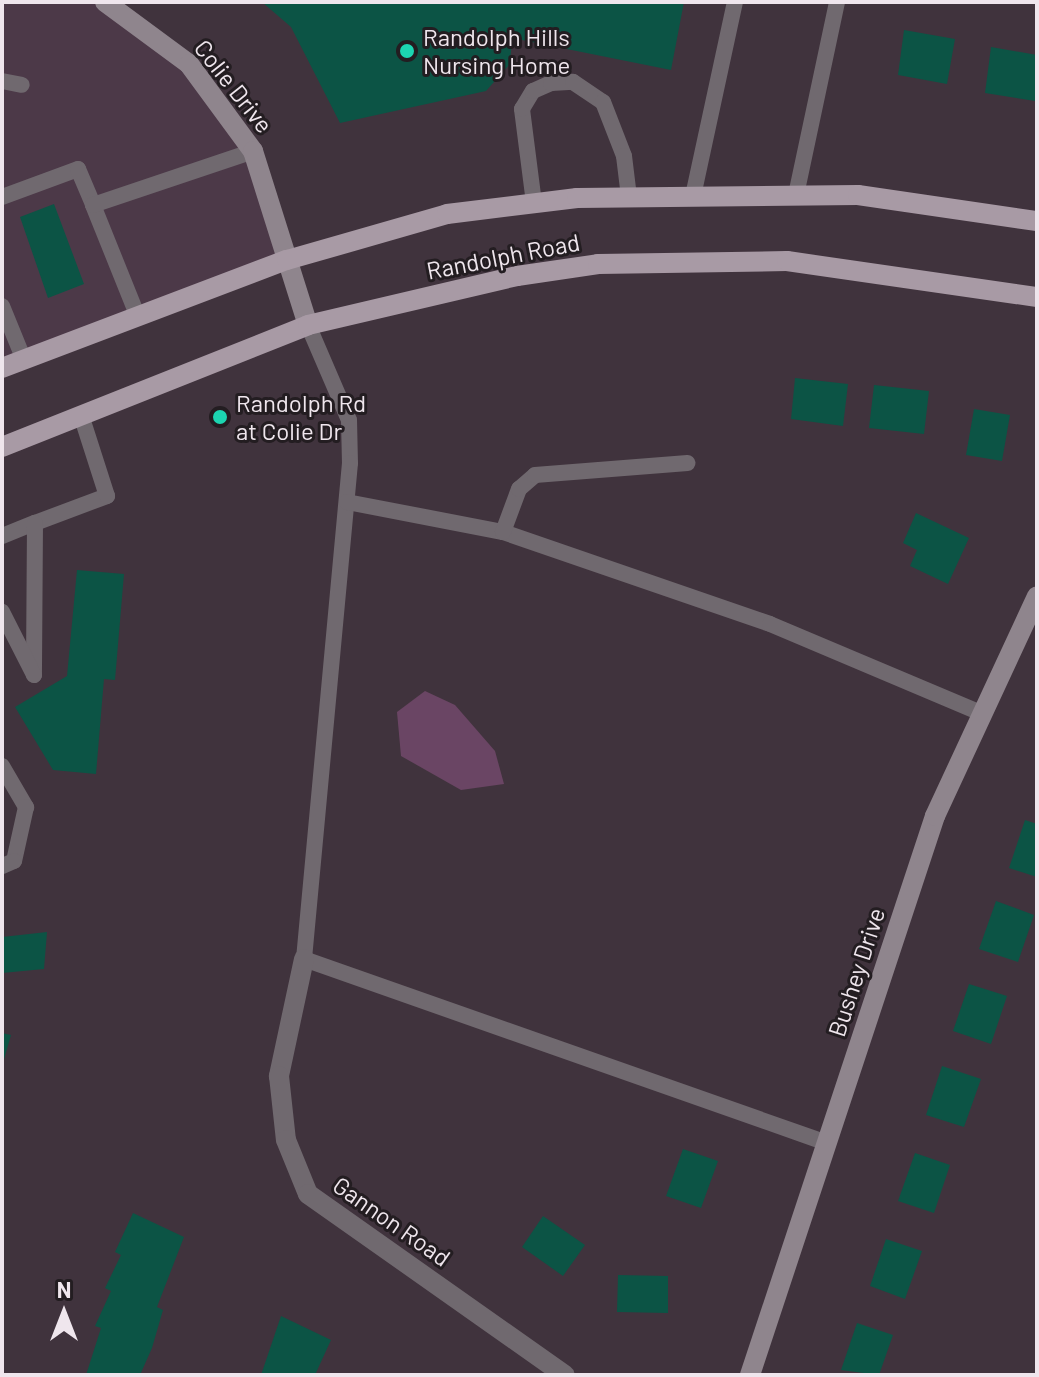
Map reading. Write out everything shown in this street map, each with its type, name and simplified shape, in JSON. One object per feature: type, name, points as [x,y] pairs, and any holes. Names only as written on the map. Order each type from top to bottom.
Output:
[{"type":"main road","name":"Randolph Road","points":[[2,368],[287,260],[447,214],[534,203],[629,197],[858,195],[1037,221]]},
{"type":"main road","name":"Randolph Road","points":[[2,447],[308,325],[517,276],[672,260],[787,261],[1037,297]]},
{"type":"street","name":"Colie Drive","points":[[105,2],[189,64],[253,151],[308,325]]},
{"type":"street","name":"Bushey Drive","points":[[750,1375],[935,816],[978,712],[1037,596]]},
{"type":"street","name":"Gannon Road","points":[[304,959],[279,1076],[286,1140],[308,1194],[565,1375]]},
{"type":"lane","points":[[693,196],[735,2]]},
{"type":"lane","points":[[796,195],[837,2]]},
{"type":"lane","points":[[2,81],[22,85]]},
{"type":"lane","points":[[534,203],[522,109],[533,91],[551,83],[573,82],[603,102],[624,156],[629,197]]},
{"type":"lane","points":[[93,205],[253,151]]},
{"type":"lane","points":[[2,197],[78,169],[138,317]]},
{"type":"lane","points":[[2,306],[24,360]]},
{"type":"lane","points":[[308,325],[349,420],[347,502],[304,959],[827,1143]]},
{"type":"lane","points":[[2,536],[107,496],[81,415]]},
{"type":"lane","points":[[503,532],[519,489],[535,475],[688,463]]},
{"type":"lane","points":[[347,502],[503,532],[770,624],[978,712]]},
{"type":"lane","points":[[2,612],[34,675],[35,523]]},
{"type":"lane","points":[[2,766],[26,807],[14,861],[2,866]]},
{"type":"shaded area","points":[[2,2],[105,2],[150,32],[235,124],[287,260],[2,368]]},
{"type":"shaded area","points":[[425,691],[455,705],[495,751],[504,784],[461,790],[401,756],[397,712]]},
{"type":"building","name":"Randolph Hills Nursing Home","points":[[262,2],[684,2],[671,70],[512,38],[510,64],[486,91],[340,123],[291,27]]},
{"type":"building","points":[[904,30],[955,39],[947,84],[898,75]]},
{"type":"building","points":[[991,47],[1037,55],[1035,101],[985,93]]},
{"type":"building","points":[[54,204],[84,284],[48,298],[20,217]]},
{"type":"building","points":[[795,378],[848,384],[843,426],[791,419]]},
{"type":"building","points":[[874,385],[929,391],[924,434],[869,428]]},
{"type":"building","points":[[974,409],[1010,415],[1002,461],[966,455]]},
{"type":"building","points":[[916,513],[969,538],[948,584],[910,566],[917,550],[903,543]]},
{"type":"building","points":[[77,570],[124,574],[115,680],[104,679],[96,774],[53,770],[15,707],[67,676]]},
{"type":"building","points":[[1025,820],[1037,824],[1037,877],[1009,868]]},
{"type":"building","points":[[996,901],[1034,915],[1018,962],[979,949]]},
{"type":"building","points":[[47,932],[44,969],[2,973],[2,937]]},
{"type":"building","points":[[969,984],[1007,996],[991,1044],[953,1031]]},
{"type":"building","points":[[2,1033],[11,1035],[3,1063],[2,1063]]},
{"type":"building","points":[[942,1066],[981,1079],[964,1127],[926,1115]]},
{"type":"building","points":[[683,1149],[718,1161],[701,1208],[666,1196]]},
{"type":"building","points":[[915,1153],[950,1165],[934,1213],[898,1201]]},
{"type":"building","points":[[133,1213],[184,1237],[157,1307],[163,1310],[152,1348],[140,1375],[86,1375],[101,1328],[95,1326],[111,1291],[105,1288],[121,1255],[115,1252]]},
{"type":"building","points":[[543,1216],[585,1245],[563,1276],[522,1247]]},
{"type":"building","points":[[886,1239],[922,1251],[905,1299],[870,1286]]},
{"type":"building","points":[[618,1275],[668,1276],[668,1313],[617,1312]]},
{"type":"building","points":[[281,1316],[331,1340],[315,1375],[261,1375]]},
{"type":"building","points":[[857,1323],[893,1335],[879,1375],[841,1370]]},
{"type":"place","name":"Randolph Hills Nursing Home","points":[[407,51]]},
{"type":"place","name":"Randolph Rd at Colie Dr","points":[[220,417]]}]
